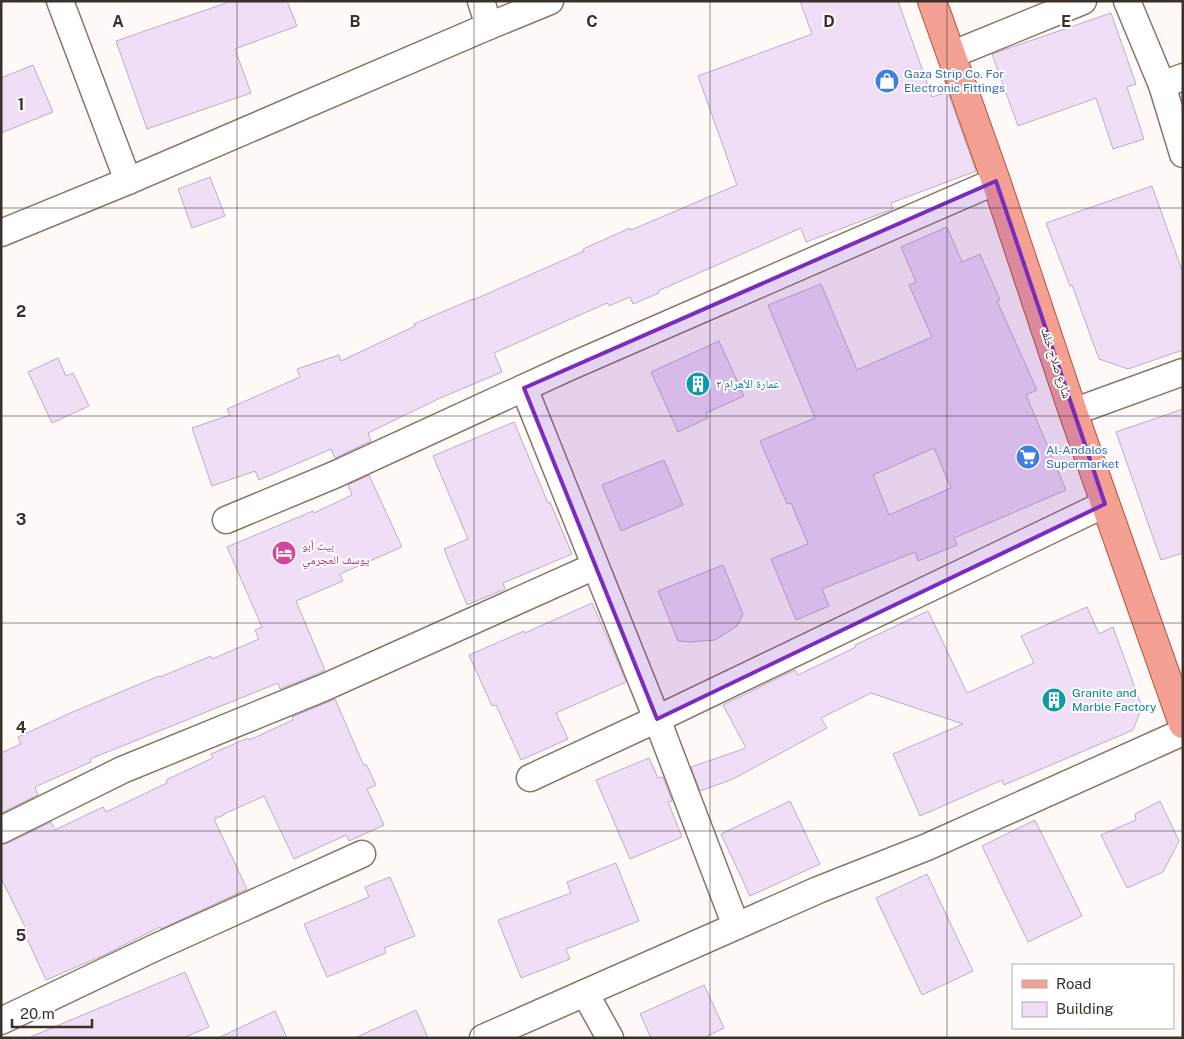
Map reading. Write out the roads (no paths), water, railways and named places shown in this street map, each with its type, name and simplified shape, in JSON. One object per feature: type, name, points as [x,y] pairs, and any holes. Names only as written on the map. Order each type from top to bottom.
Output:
[{"type":"main road","name":"شارع صلاح خلف","points":[[932,1],[996,180],[1073,412],[1183,724]]},
{"type":"street","points":[[60,1],[128,181]]},
{"type":"street","points":[[481,1],[489,26]]},
{"type":"street","points":[[1,233],[128,181],[550,1]]},
{"type":"street","points":[[951,55],[1083,1]]},
{"type":"street","points":[[1127,1],[1172,81],[1183,154]]},
{"type":"street","points":[[226,520],[334,475],[567,368],[996,180]]},
{"type":"street","points":[[1073,412],[1183,372]]},
{"type":"street","points":[[524,388],[657,718],[736,926]]},
{"type":"street","points":[[530,778],[1105,504]]},
{"type":"street","points":[[1,830],[122,770],[323,688],[595,566]]},
{"type":"street","points":[[483,1038],[818,890],[927,847],[1183,732]]},
{"type":"street","points":[[7,1020],[154,948],[362,854]]},
{"type":"street","points":[[585,993],[610,1038]]},
{"type":"place","name":"Gaza Strip Co. For Electronic Fittings","points":[[887,81]]},
{"type":"place","name":"عمارة الأهرام ٢","points":[[698,384]]},
{"type":"place","name":"Al-Andalos Supermarket","points":[[1028,457]]},
{"type":"place","name":"بيت أبو يوسف العجرمي","points":[[284,553]]},
{"type":"place","name":"Granite and Marble Factory","points":[[1054,700]]}]
